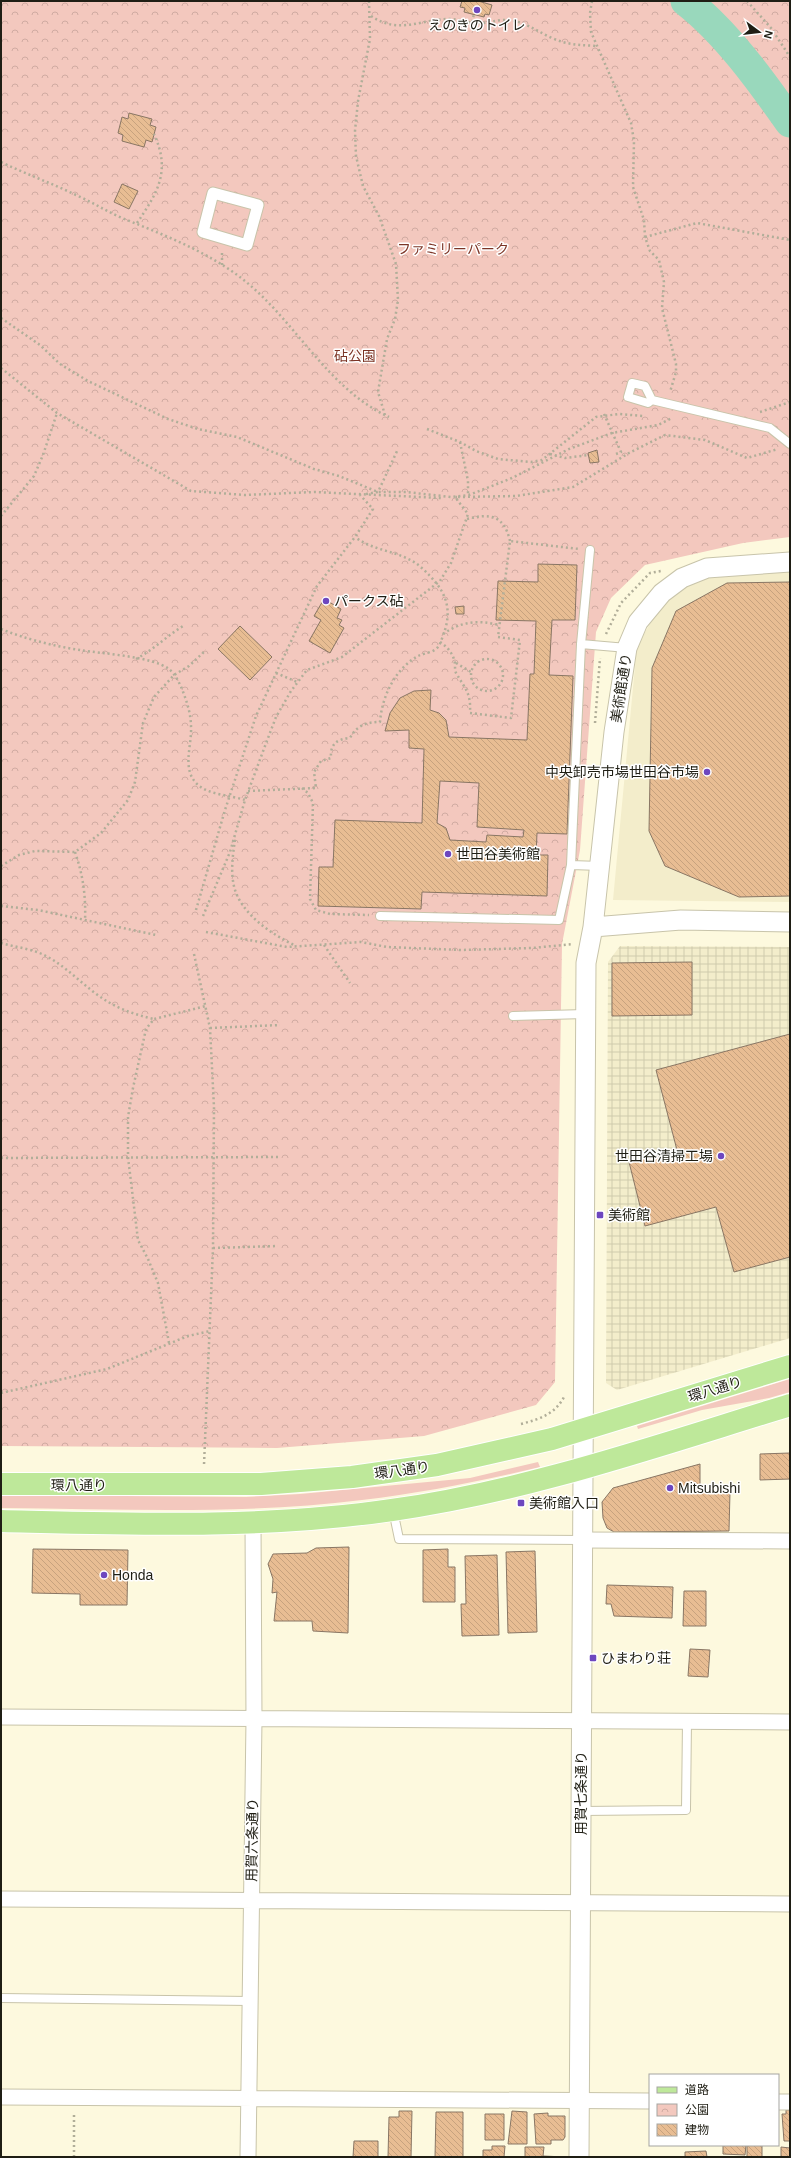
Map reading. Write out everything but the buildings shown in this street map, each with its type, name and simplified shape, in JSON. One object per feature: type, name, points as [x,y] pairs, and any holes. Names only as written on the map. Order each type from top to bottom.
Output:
[{"type":"main road","name":"環八通り","points":[[1,1484],[295,1483],[352,1477],[437,1465],[500,1452],[583,1429],[790,1366]]},
{"type":"main road","points":[[1,1521],[254,1522],[322,1519],[393,1510],[475,1495],[583,1468],[790,1405]]},
{"type":"street","points":[[213,193],[258,205],[247,245],[203,232],[213,193]]},
{"type":"street","name":"美術館通り","points":[[585,1014],[586,963],[582,938],[600,866],[614,732],[627,648],[638,622],[662,593],[682,578],[708,568],[790,562]]},
{"type":"street","points":[[582,938],[681,920],[790,922]]},
{"type":"street","name":"用賀七条通り","points":[[580,2157],[585,1014]]},
{"type":"street","name":"用賀六条通り","points":[[248,2157],[247,2098],[252,1900],[254,1720],[254,1522]]},
{"type":"street","points":[[582,1540],[790,1542]]},
{"type":"street","points":[[1,1718],[790,1722]]},
{"type":"street","points":[[1,1899],[790,1904]]},
{"type":"street","points":[[1,2097],[649,2101]]},
{"type":"street","points":[[779,2102],[790,2102]]},
{"type":"lane","points":[[652,400],[770,428],[786,446]]},
{"type":"lane","points":[[380,916],[559,920],[571,864],[581,644],[590,550]]},
{"type":"lane","points":[[581,644],[627,648]]},
{"type":"lane","points":[[571,864],[600,866]]},
{"type":"lane","points":[[513,1016],[585,1014]]},
{"type":"lane","points":[[393,1510],[399,1539],[582,1540]]},
{"type":"lane","points":[[581,1811],[686,1810],[687,1721]]},
{"type":"lane","points":[[1,1998],[250,2001]]},
{"type":"path","points":[[369,1],[371,16],[370,39],[358,101],[355,131],[356,156],[363,186],[378,216],[396,264],[397,306],[395,319],[387,340],[378,392],[385,415]]},
{"type":"path","points":[[427,429],[460,442],[476,452],[498,459],[531,462],[542,460],[596,417],[604,414],[657,415],[664,408],[666,403],[676,372],[676,364],[662,308],[664,282],[659,260],[650,251],[645,237],[644,220],[633,187],[634,141],[631,123],[591,32],[590,13],[592,1]]},
{"type":"path","points":[[747,1],[771,28],[790,57]]},
{"type":"path","points":[[472,22],[474,14]]},
{"type":"path","points":[[371,16],[381,23],[408,26],[434,20],[452,19],[472,22],[518,21],[554,39],[573,45],[597,46]]},
{"type":"path","points":[[137,224],[151,202],[162,176],[163,161],[154,134]]},
{"type":"path","points":[[1,162],[137,224],[169,236],[209,257],[244,280],[262,297],[318,360],[359,400],[389,417]]},
{"type":"path","points":[[645,237],[698,223],[710,224],[752,235],[790,240]]},
{"type":"path","points":[[1,318],[40,345],[66,367],[88,381],[168,419],[198,429],[238,438],[314,469],[346,478],[378,492]]},
{"type":"path","points":[[1,368],[57,413],[191,491],[245,495],[314,492],[424,498],[516,496],[573,487],[629,453],[665,435],[705,440],[747,458],[786,446]]},
{"type":"path","points":[[755,414],[790,402]]},
{"type":"path","points":[[455,498],[469,495],[512,478],[569,449],[612,433],[658,425],[676,416],[698,411]]},
{"type":"path","points":[[1,516],[34,476],[43,455],[57,413]]},
{"type":"path","points":[[604,414],[620,452],[616,454]]},
{"type":"path","points":[[460,442],[469,495]]},
{"type":"path","points":[[378,492],[398,449]]},
{"type":"path","points":[[550,454],[565,458],[589,455]]},
{"type":"path","points":[[359,494],[406,492],[451,497],[469,495]]},
{"type":"path","points":[[196,910],[229,795],[256,716],[318,586],[355,537],[373,509],[359,494]]},
{"type":"path","points":[[203,916],[235,834],[248,791],[276,717],[297,682],[307,670],[342,657],[436,584],[451,563],[468,514],[455,498]]},
{"type":"path","points":[[440,642],[450,650],[455,662],[455,672],[467,690],[470,699],[470,713],[511,718],[520,640],[498,637],[510,541],[508,530],[499,520],[484,515],[466,518]]},
{"type":"path","points":[[248,791],[316,788],[314,772],[321,761],[331,758],[333,745],[338,740],[350,738],[354,731],[365,724],[380,722],[384,702],[394,679],[418,656],[433,651],[438,647],[447,620],[448,606],[436,584],[423,569],[408,558],[363,544],[355,537]]},
{"type":"path","points":[[510,541],[590,550]]},
{"type":"path","points":[[595,724],[601,646],[620,603],[650,573],[664,570]]},
{"type":"path","points":[[443,634],[459,624],[470,622],[499,625]]},
{"type":"path","points":[[136,659],[148,653],[166,637],[183,626]]},
{"type":"path","points":[[1,628],[51,644],[160,664],[170,670],[180,683],[189,706],[191,728],[188,760],[191,773],[196,783],[204,788],[245,800]]},
{"type":"path","points":[[1,866],[19,855],[35,851],[75,852],[100,833],[128,800],[135,782],[143,723],[154,698],[174,675],[189,666],[206,650]]},
{"type":"path","points":[[487,659],[498,664],[504,678],[496,689],[486,690],[480,688],[471,680],[471,672],[479,662],[487,659]]},
{"type":"path","points":[[455,662],[471,672]]},
{"type":"path","points":[[276,673],[297,682]]},
{"type":"path","points":[[302,788],[308,793],[313,803],[310,899],[316,910],[330,914],[380,916]]},
{"type":"path","points":[[235,834],[233,882],[241,899],[252,917],[263,928],[296,947]]},
{"type":"path","points":[[75,852],[81,870],[85,892],[85,921]]},
{"type":"path","points":[[1,906],[38,910],[156,935]]},
{"type":"path","points":[[206,932],[287,947],[361,942],[387,947],[461,950],[532,948],[582,938]]},
{"type":"path","points":[[572,952],[582,938]]},
{"type":"path","points":[[1,944],[44,955],[64,967],[96,994],[117,1008],[135,1015],[154,1019],[206,1006]]},
{"type":"path","points":[[324,945],[350,983]]},
{"type":"path","points":[[194,954],[210,1028],[214,1107],[213,1248],[204,1465]]},
{"type":"path","points":[[154,1019],[146,1028],[132,1088],[128,1117],[128,1157],[138,1240],[158,1283],[169,1343]]},
{"type":"path","points":[[210,1028],[280,1025]]},
{"type":"path","points":[[1,1158],[278,1157]]},
{"type":"path","points":[[213,1248],[278,1246]]},
{"type":"path","points":[[1,1393],[107,1369],[169,1343],[188,1336],[210,1331]]},
{"type":"path","points":[[519,1425],[541,1419],[554,1411],[568,1389]]},
{"type":"path","points":[[196,1465],[212,1465]]},
{"type":"path","points":[[74,2097],[74,2157]]},
{"type":"shaded area","name":"中央卸売市場世田谷市場","points":[[708,568],[790,572],[790,902],[613,900],[637,645],[666,598]]},
{"type":"shaded area","points":[[620,946],[790,947],[790,1338],[617,1390],[606,1383],[608,962]]},
{"type":"green space","name":"砧公園","points":[[1,1],[790,1],[790,537],[743,543],[645,565],[611,598],[596,632],[580,850],[562,944],[555,1382],[536,1405],[424,1436],[277,1448],[1,1446]]},
{"type":"green space","points":[[790,1379],[790,1392],[769,1398],[702,1410],[638,1429],[637,1426]]},
{"type":"green space","points":[[538,1462],[540,1467],[452,1486],[407,1494],[317,1505],[272,1508],[182,1510],[1,1508],[1,1495],[246,1497],[300,1494],[470,1478]]},
{"type":"waterway","points":[[686,1],[701,13],[729,42],[755,74],[790,122]]},
{"type":"place","name":"えのきのトイレ","points":[[477,10]]},
{"type":"place","name":"パークス砧","points":[[326,601]]},
{"type":"place","name":"中央卸売市場世田谷市場","points":[[707,772]]},
{"type":"place","name":"世田谷美術館","points":[[448,854]]},
{"type":"place","name":"世田谷清掃工場","points":[[721,1156]]},
{"type":"place","name":"美術館","points":[[600,1215]]},
{"type":"place","name":"Mitsubishi","points":[[670,1488]]},
{"type":"place","name":"美術館入口","points":[[521,1503]]},
{"type":"place","name":"Honda","points":[[104,1575]]},
{"type":"place","name":"ひまわり荘","points":[[593,1658]]},
{"type":"park label","name":"ファミリーパーク","points":[[453,249]]}]
